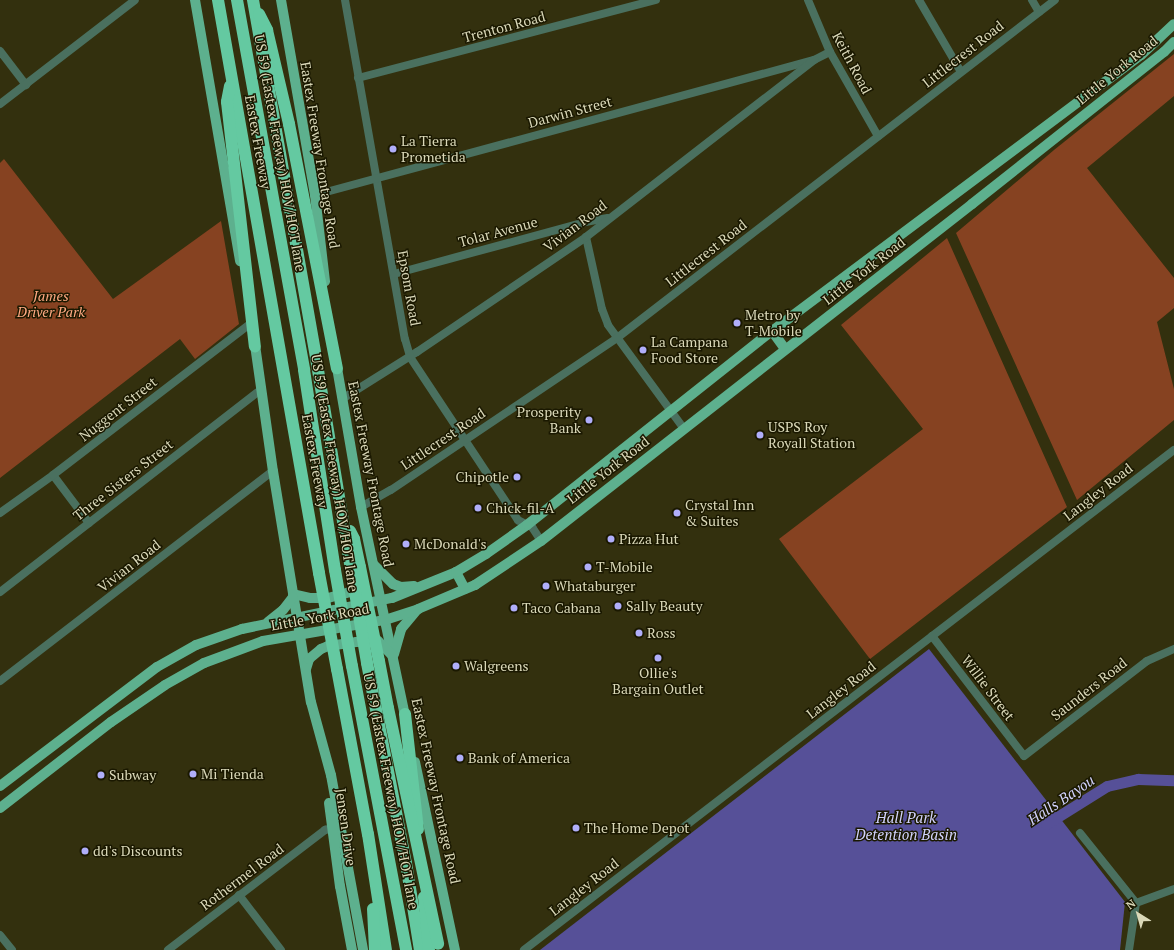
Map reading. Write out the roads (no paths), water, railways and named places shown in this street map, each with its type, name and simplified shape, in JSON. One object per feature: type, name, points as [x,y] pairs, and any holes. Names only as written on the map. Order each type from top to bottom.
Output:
[{"type":"highway","name":"Eastex Freeway","points":[[218,0],[319,573],[368,834],[386,950]]},
{"type":"highway","name":"US 59 (Eastex Freeway) HOV/HOT lane","points":[[237,0],[304,370],[335,570],[352,666],[406,950]]},
{"type":"highway","name":"Eastex Freeway","points":[[253,2],[342,514],[356,568],[367,663],[406,863],[420,950]]},
{"type":"highway","points":[[253,2],[267,30],[289,124],[337,368]]},
{"type":"highway","points":[[232,79],[227,102],[255,346]]},
{"type":"highway","points":[[356,568],[379,661],[435,948]]},
{"type":"highway","points":[[405,714],[435,948]]},
{"type":"highway","points":[[368,834],[375,950]]},
{"type":"main road","points":[[195,0],[255,346],[273,471],[313,709],[331,775],[363,950]]},
{"type":"main road","name":"Eastex Freeway Frontage Road","points":[[281,0],[315,195],[326,295],[361,508],[455,950]]},
{"type":"main road","name":"Little York Road","points":[[0,786],[157,667],[196,645],[242,629],[392,598],[456,572],[500,545],[772,331],[1141,55],[1174,24]]},
{"type":"main road","name":"Little York Road","points":[[0,808],[111,722],[165,685],[204,663],[249,645],[385,620],[418,610],[465,590],[540,540],[684,429],[972,204],[1164,52],[1174,42]]},
{"type":"main road","points":[[772,331],[786,349]]},
{"type":"main road","points":[[293,595],[317,599],[345,595],[358,591],[373,580],[374,569]]},
{"type":"main road","points":[[374,569],[398,586],[424,585]]},
{"type":"main road","points":[[456,572],[465,590]]},
{"type":"main road","points":[[266,624],[283,610],[293,595]]},
{"type":"main road","points":[[306,669],[309,659],[321,648],[356,642],[378,641],[393,656],[401,629],[418,610]]},
{"type":"main road","points":[[103,707],[111,722]]},
{"type":"main road","name":"Jensen Drive","points":[[313,709],[333,828],[340,886],[352,950]]},
{"type":"street","points":[[0,104],[135,0]]},
{"type":"street","name":"Epsom Road","points":[[345,0],[405,339],[410,357],[518,520],[532,528],[540,540]]},
{"type":"street","name":"Trenton Road","points":[[358,78],[656,0]]},
{"type":"street","name":"Keith Road","points":[[808,0],[830,52],[878,136]]},
{"type":"street","points":[[919,0],[961,72]]},
{"type":"street","points":[[1032,0],[1039,12]]},
{"type":"street","name":"Littlecrest Road","points":[[361,508],[391,490],[617,338],[1055,0]]},
{"type":"street","points":[[0,51],[26,84]]},
{"type":"street","name":"Darwin Street","points":[[315,195],[376,177],[814,60],[830,52]]},
{"type":"street","name":"Vivian Road","points":[[342,399],[410,357],[586,237],[814,60]]},
{"type":"street","name":"Tolar Avenue","points":[[394,274],[585,222],[609,218]]},
{"type":"street","points":[[586,237],[602,309],[608,325],[684,429]]},
{"type":"street","name":"Nuggent Street","points":[[0,514],[251,323]]},
{"type":"street","name":"Three Sisters Street","points":[[0,592],[262,389]]},
{"type":"street","name":"Langley Road","points":[[524,950],[1174,450]]},
{"type":"street","name":"Vivian Road","points":[[0,681],[273,471]]},
{"type":"street","points":[[53,475],[89,523]]},
{"type":"street","name":"Willie Street","points":[[932,636],[1024,756]]},
{"type":"street","name":"Saunders Road","points":[[1024,756],[1147,661],[1174,649]]},
{"type":"street","name":"Rothermel Road","points":[[168,950],[325,830],[333,828]]},
{"type":"street","points":[[1080,833],[1136,903],[1129,950]]},
{"type":"street","points":[[1136,903],[1174,888]]},
{"type":"street","points":[[239,895],[282,950]]},
{"type":"street","points":[[0,935],[12,950]]},
{"type":"water","name":"Hall Park Detention Basin","points":[[929,649],[1125,902],[1120,950],[540,950]]},
{"type":"waterway","name":"Halls Bayou","points":[[1046,824],[1107,786],[1138,779],[1174,780]]},
{"type":"place","name":"La Tierra Prometida","points":[[393,149]]},
{"type":"place","name":"Metro by T-Mobile","points":[[737,323]]},
{"type":"place","name":"La Campana Food Store","points":[[643,350]]},
{"type":"place","name":"Prosperity Bank","points":[[589,420]]},
{"type":"place","name":"USPS Roy Royall Station","points":[[760,435]]},
{"type":"place","name":"Chipotle","points":[[517,477]]},
{"type":"place","name":"Chick-fil-A","points":[[478,508]]},
{"type":"place","name":"Crystal Inn & Suites","points":[[677,513]]},
{"type":"place","name":"Pizza Hut","points":[[611,539]]},
{"type":"place","name":"McDonald's","points":[[406,544]]},
{"type":"place","name":"T-Mobile","points":[[588,567]]},
{"type":"place","name":"Whataburger","points":[[546,586]]},
{"type":"place","name":"Sally Beauty","points":[[618,606]]},
{"type":"place","name":"Taco Cabana","points":[[514,608]]},
{"type":"place","name":"Ross","points":[[639,633]]},
{"type":"place","name":"Ollie's Bargain Outlet","points":[[658,658]]},
{"type":"place","name":"Walgreens","points":[[456,666]]},
{"type":"place","name":"Bank of America","points":[[460,758]]},
{"type":"place","name":"Mi Tienda","points":[[193,774]]},
{"type":"place","name":"Subway","points":[[101,775]]},
{"type":"place","name":"The Home Depot","points":[[576,828]]},
{"type":"place","name":"dd's Discounts","points":[[85,851]]},
{"type":"park label","name":"James Driver Park","points":[[51,304]]}]
